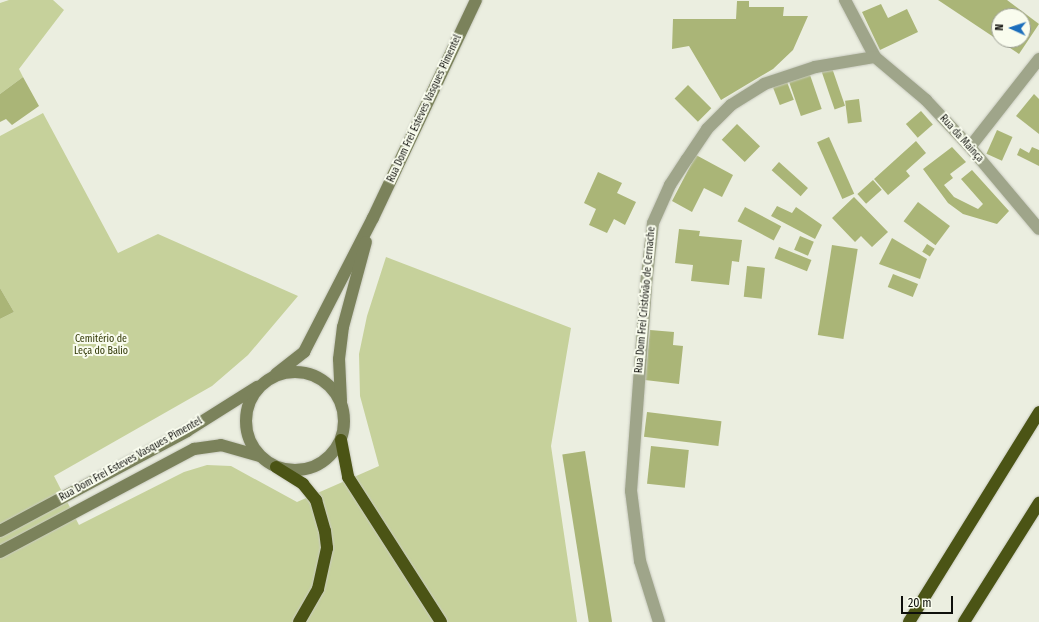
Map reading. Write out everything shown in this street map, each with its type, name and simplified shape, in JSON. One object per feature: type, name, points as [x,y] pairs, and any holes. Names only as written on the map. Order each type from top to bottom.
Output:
[{"type":"highway","points":[[909,622],[1039,412]]},
{"type":"highway","points":[[341,440],[348,477],[441,622]]},
{"type":"highway","points":[[276,467],[302,484],[316,500],[325,531],[327,548],[318,589],[299,622]]},
{"type":"highway","points":[[964,622],[1039,503]]},
{"type":"main road","name":"Rua Dom Frei Esteves Vasques Pimentel","points":[[276,374],[304,352],[373,218],[476,0]]},
{"type":"main road","name":"Rua Dom Frei Esteves Vasques Pimentel","points":[[341,402],[339,359],[342,327],[373,218]]},
{"type":"main road","points":[[295,370],[314,374],[330,385],[341,402],[345,421],[341,440],[330,456],[314,467],[295,470],[276,467],[260,456],[249,440],[245,420],[249,401],[260,385],[276,374],[295,370]]},
{"type":"main road","name":"Rua Dom Frei Esteves Vasques Pimentel","points":[[0,531],[187,431],[260,385]]},
{"type":"main road","name":"Rua Dom Frei Esteves Vasques Pimentel","points":[[0,555],[5,550],[194,449],[221,445],[260,456]]},
{"type":"street","points":[[845,0],[876,57]]},
{"type":"street","name":"Rua da Mainça","points":[[876,57],[926,100],[970,147],[1039,229]]},
{"type":"street","name":"Rua Dom Frei Cristóvão de Cernache","points":[[659,622],[640,561],[631,491],[646,285],[653,223],[670,186],[687,159],[707,129],[731,105],[764,84],[815,67],[876,57]]},
{"type":"street","points":[[970,147],[1039,59]]},
{"type":"green space","points":[[9,0],[53,0],[64,10],[19,69],[23,77],[0,94],[0,3]]},
{"type":"green space","name":"Cemitério de Leça do Balio","points":[[43,113],[118,253],[158,234],[298,296],[248,355],[212,386],[54,476],[79,525],[184,472],[207,465],[231,466],[297,502],[379,466],[360,396],[359,354],[367,316],[386,257],[571,328],[551,446],[577,622],[0,622],[0,319],[14,312],[0,288],[0,136]]},
{"type":"building","points":[[938,0],[1007,0],[1018,8],[991,8],[991,35]]},
{"type":"building","points":[[737,1],[749,1],[749,7],[784,7],[783,16],[808,16],[793,50],[773,69],[721,100],[689,46],[672,49],[673,19],[736,19]]},
{"type":"building","points":[[881,4],[888,18],[907,9],[918,32],[880,50],[862,12]]},
{"type":"building","points":[[1031,18],[1039,24],[1031,36]]},
{"type":"building","points":[[1010,48],[1023,48],[1019,54]]},
{"type":"building","points":[[832,68],[845,106],[835,109],[822,72]]},
{"type":"building","points":[[809,72],[822,109],[801,116],[788,79]]},
{"type":"building","points":[[23,77],[39,106],[12,125],[6,119],[0,122],[0,94]]},
{"type":"building","points":[[787,82],[794,100],[780,105],[773,87]]},
{"type":"building","points":[[688,85],[711,108],[698,122],[675,98]]},
{"type":"building","points":[[1034,94],[1039,99],[1039,134],[1016,116]]},
{"type":"building","points":[[859,99],[862,122],[848,124],[845,101]]},
{"type":"building","points":[[921,111],[933,125],[918,138],[906,124]]},
{"type":"building","points":[[737,124],[760,146],[745,162],[722,140]]},
{"type":"building","points":[[997,130],[1013,137],[1002,161],[986,154]]},
{"type":"building","points":[[829,137],[854,194],[842,199],[817,142]]},
{"type":"building","points":[[916,141],[926,153],[906,171],[910,176],[888,195],[874,179]]},
{"type":"building","points":[[952,147],[966,162],[950,174],[953,178],[944,185],[954,197],[978,209],[983,204],[961,179],[972,170],[1009,211],[997,224],[963,214],[948,203],[923,169]]},
{"type":"building","points":[[1032,147],[1039,150],[1039,166],[1017,155],[1020,148],[1029,153]]},
{"type":"building","points":[[696,155],[733,175],[722,197],[704,188],[692,212],[672,201]]},
{"type":"building","points":[[779,162],[808,188],[801,196],[772,170]]},
{"type":"building","points":[[598,172],[622,183],[617,193],[636,202],[625,225],[614,219],[607,233],[589,225],[596,209],[584,203]]},
{"type":"building","points":[[873,180],[882,190],[866,204],[857,194]]},
{"type":"building","points":[[854,197],[888,232],[872,247],[861,236],[855,242],[832,218]]},
{"type":"building","points":[[918,202],[950,226],[936,245],[904,221]]},
{"type":"building","points":[[777,206],[792,213],[796,207],[822,225],[815,239],[771,216]]},
{"type":"building","points":[[745,207],[781,226],[774,240],[737,221]]},
{"type":"building","points":[[679,229],[700,231],[699,236],[742,240],[739,262],[732,261],[729,285],[691,281],[693,265],[675,263]]},
{"type":"building","points":[[800,236],[814,242],[808,256],[794,250]]},
{"type":"building","points":[[892,238],[927,259],[920,279],[879,264]]},
{"type":"building","points":[[927,244],[935,249],[930,256],[922,252]]},
{"type":"building","points":[[832,245],[858,249],[843,339],[818,335]]},
{"type":"building","points":[[779,247],[811,260],[807,271],[775,258]]},
{"type":"building","points":[[747,266],[765,268],[762,299],[744,297]]},
{"type":"building","points":[[893,274],[918,284],[913,297],[888,287]]},
{"type":"building","points":[[0,288],[14,312],[0,319]]},
{"type":"building","points":[[650,330],[674,332],[673,345],[683,346],[679,384],[645,380]]},
{"type":"building","points":[[647,412],[721,421],[718,446],[644,437]]},
{"type":"building","points":[[651,446],[689,450],[685,488],[647,484]]},
{"type":"building","points":[[585,451],[612,622],[589,622],[562,455]]}]
